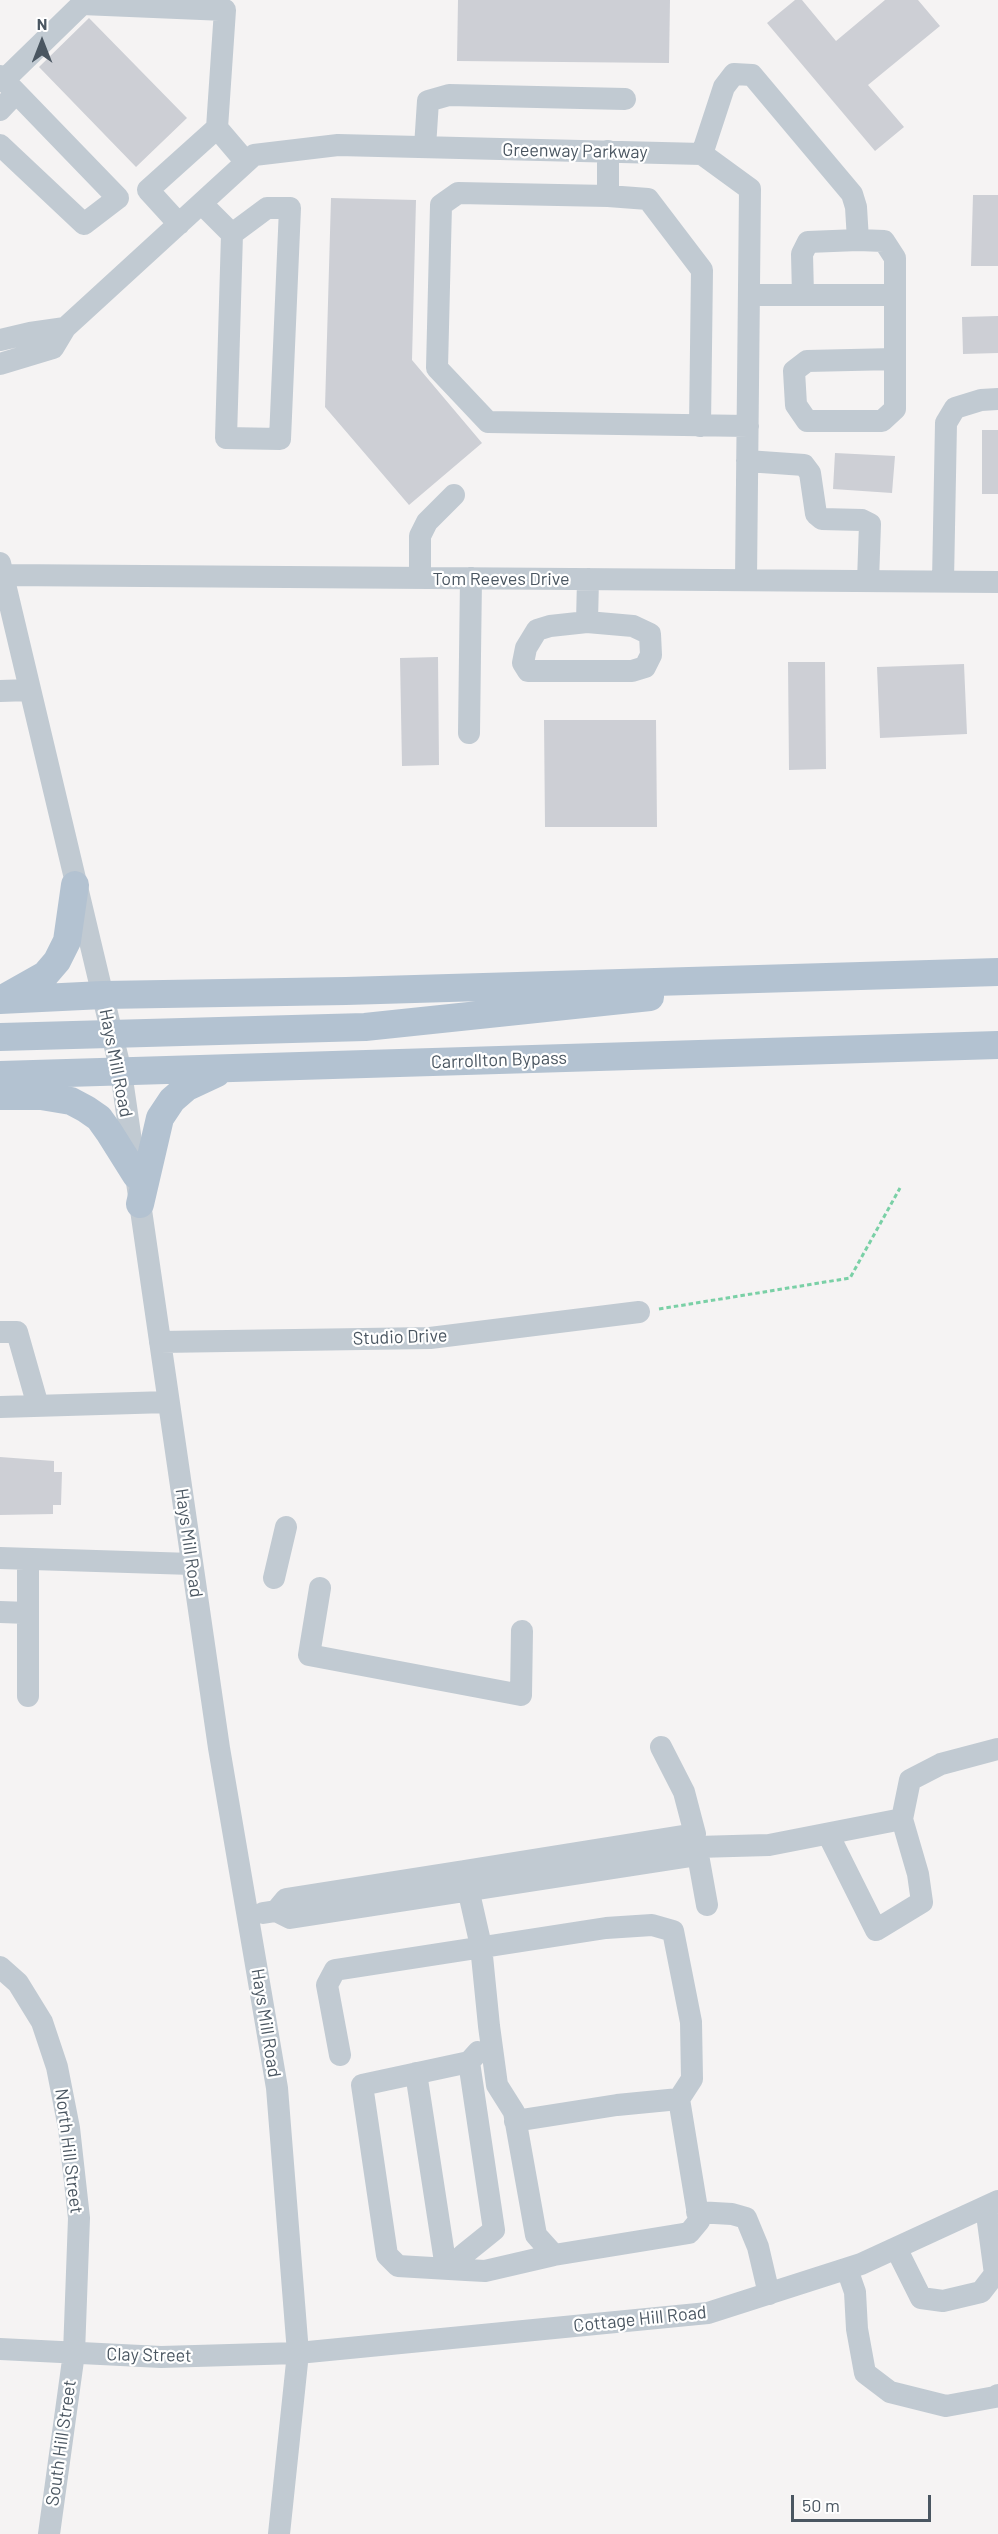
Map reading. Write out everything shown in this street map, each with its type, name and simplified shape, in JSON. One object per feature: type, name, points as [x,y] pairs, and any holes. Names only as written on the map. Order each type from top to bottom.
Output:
[{"type":"main road","points":[[1,1000],[45,975],[57,961],[67,941],[75,885]]},
{"type":"main road","points":[[1,1000],[103,995],[369,990],[998,972]]},
{"type":"main road","points":[[0,1037],[365,1027],[611,1002],[778,978]]},
{"type":"main road","name":"Carrollton Bypass","points":[[0,1075],[998,1045]]},
{"type":"main road","points":[[140,1204],[160,1118],[187,1087],[230,1068]]},
{"type":"main road","points":[[0,1096],[41,1096],[71,1101],[86,1108],[99,1118],[136,1175]]},
{"type":"street","points":[[0,110],[7,83],[82,4],[225,10],[217,128],[148,190],[118,198],[84,224],[0,145]]},
{"type":"street","points":[[746,580],[750,189],[702,154],[724,87],[734,74],[752,75],[852,194],[856,207],[858,240]]},
{"type":"street","points":[[7,83],[118,198]]},
{"type":"street","points":[[425,147],[428,101],[449,95],[625,99]]},
{"type":"street","points":[[217,128],[246,162]]},
{"type":"street","name":"Greenway Parkway","points":[[0,364],[53,348],[65,328],[254,155],[338,145],[702,154]]},
{"type":"street","points":[[608,152],[608,196]]},
{"type":"street","points":[[148,190],[179,224]]},
{"type":"street","points":[[700,426],[702,270],[648,199],[458,193],[441,205],[437,368],[488,422],[700,426],[748,426]]},
{"type":"street","points":[[202,204],[232,234],[226,438],[280,439],[290,208],[267,208],[232,234]]},
{"type":"street","points":[[803,295],[802,254],[808,242],[885,241],[895,258],[895,295],[895,359],[895,410],[882,421],[807,421],[796,405],[794,371],[807,361],[895,359]]},
{"type":"street","points":[[749,295],[895,295]]},
{"type":"street","points":[[0,340],[65,328]]},
{"type":"street","points":[[943,581],[948,416],[955,408],[967,402],[998,399]]},
{"type":"street","points":[[747,461],[804,465],[810,473],[816,514],[822,519],[862,520],[870,524],[868,581]]},
{"type":"street","points":[[420,578],[420,536],[427,522],[454,495]]},
{"type":"street","name":"Tom Reeves Drive","points":[[2,569],[420,578],[998,582]]},
{"type":"street","name":"Hays Mill Road","points":[[2,569],[121,1072],[219,1748],[277,2088],[298,2353],[279,2534]]},
{"type":"street","points":[[469,734],[471,578]]},
{"type":"street","points":[[587,622],[588,579]]},
{"type":"street","points":[[587,622],[633,626],[650,634],[651,654],[645,667],[632,671],[528,671],[523,663],[526,648],[537,630],[550,626],[587,622]]},
{"type":"street","points":[[0,691],[30,690]]},
{"type":"street","name":"Studio Drive","points":[[160,1342],[430,1338],[639,1312]]},
{"type":"street","points":[[0,1332],[17,1332],[38,1406]]},
{"type":"street","points":[[0,1407],[168,1402]]},
{"type":"street","points":[[274,1578],[286,1527]]},
{"type":"street","points":[[0,1558],[192,1563]]},
{"type":"street","points":[[28,1559],[28,1696]]},
{"type":"street","points":[[320,1588],[309,1655],[521,1695],[522,1631]]},
{"type":"street","points":[[0,1612],[28,1612]]},
{"type":"street","points":[[661,1747],[684,1792],[697,1845],[707,1905]]},
{"type":"street","points":[[828,1834],[876,1930],[922,1902],[918,1874],[902,1819],[910,1780],[941,1764],[998,1749]]},
{"type":"street","points":[[248,1915],[276,1911],[290,1918],[467,1881],[697,1845],[769,1845],[902,1819]]},
{"type":"street","points":[[467,1881],[481,1946],[497,2085],[514,2112],[536,2235],[554,2255]]},
{"type":"street","points":[[340,2055],[327,1985],[334,1970],[606,1928],[652,1925],[673,1931],[691,2022],[692,2079],[679,2099],[699,2221],[689,2233],[554,2255],[485,2271],[398,2266],[387,2256],[362,2085],[469,2062],[490,2037]]},
{"type":"street","name":"North Hill Street","points":[[0,1968],[18,1983],[42,2022],[57,2067],[67,2118],[79,2218],[74,2353]]},
{"type":"street","points":[[456,2269],[463,2256],[494,2230],[469,2062]]},
{"type":"street","points":[[416,2073],[456,2269]]},
{"type":"street","points":[[515,2121],[617,2105],[679,2099]]},
{"type":"street","points":[[896,2248],[921,2298],[943,2301],[981,2292],[995,2274],[992,2204]]},
{"type":"street","name":"Cottage Hill Road","points":[[298,2353],[708,2313],[847,2269],[992,2204]]},
{"type":"street","points":[[697,2212],[732,2214],[746,2218],[758,2247],[769,2294]]},
{"type":"street","points":[[847,2269],[855,2292],[857,2329],[865,2373],[890,2392],[946,2406],[998,2395]]},
{"type":"street","name":"Clay Street","points":[[0,2349],[161,2357],[298,2353]]},
{"type":"street","name":"South Hill Street","points":[[49,2534],[74,2353]]},
{"type":"path","points":[[639,1312],[850,1278],[900,1188]]},
{"type":"building","points":[[458,0],[670,0],[669,63],[457,61]]},
{"type":"building","points":[[795,0],[802,0],[836,41],[885,0],[918,0],[940,26],[868,85],[904,127],[875,151],[767,23]]},
{"type":"building","points":[[89,18],[187,118],[136,167],[39,67]]},
{"type":"building","points":[[973,195],[998,195],[998,266],[971,266]]},
{"type":"building","points":[[331,198],[416,200],[412,360],[482,443],[409,505],[325,407]]},
{"type":"building","points":[[998,316],[998,353],[963,354],[962,317]]},
{"type":"building","points":[[982,430],[998,430],[998,494],[982,494]]},
{"type":"building","points":[[835,453],[895,456],[892,493],[833,489]]},
{"type":"building","points":[[438,657],[439,765],[402,766],[400,658]]},
{"type":"building","points":[[788,662],[825,662],[826,769],[789,770]]},
{"type":"building","points":[[964,664],[967,734],[880,738],[877,667]]},
{"type":"building","points":[[544,720],[656,720],[657,827],[545,827]]},
{"type":"building","points":[[0,1457],[54,1461],[54,1472],[62,1472],[61,1505],[53,1505],[53,1514],[0,1515]]}]
